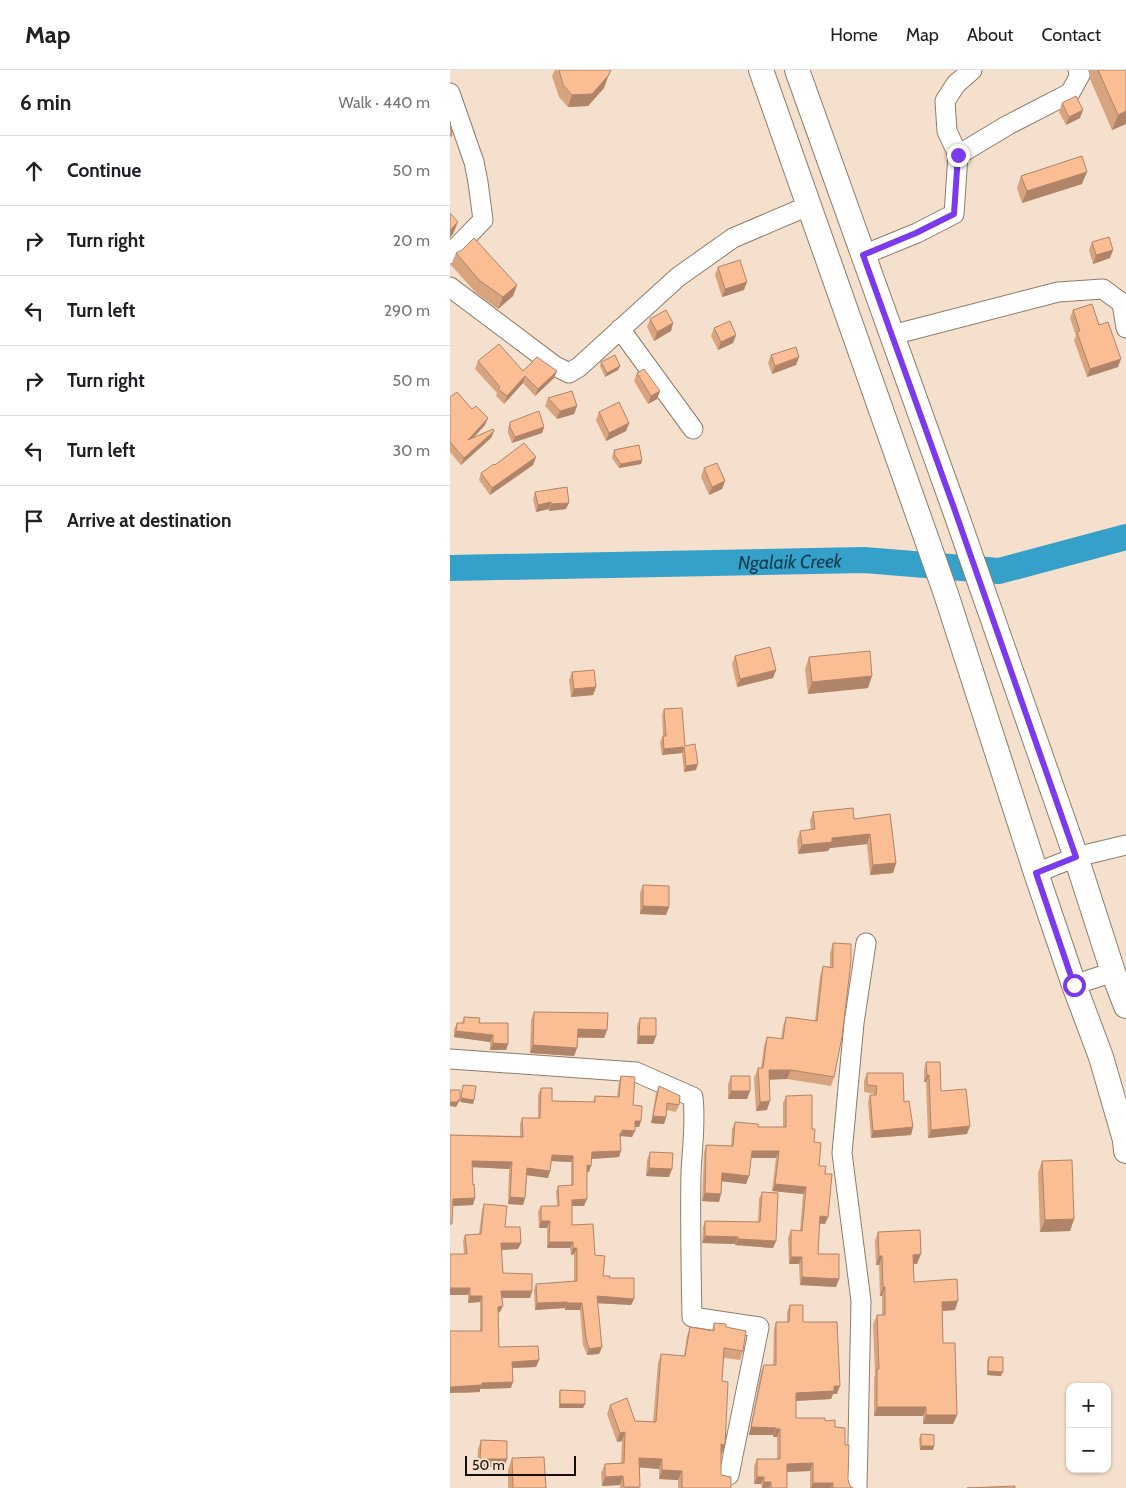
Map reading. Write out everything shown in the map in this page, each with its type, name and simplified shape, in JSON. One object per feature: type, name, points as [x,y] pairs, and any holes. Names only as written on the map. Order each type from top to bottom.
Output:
[{"type":"main road","points":[[761,70],[946,594],[1036,873],[1100,1057],[1125,1140],[1126,1151]]},
{"type":"main road","points":[[800,71],[863,255],[1076,857],[1113,972],[1126,1006]]},
{"type":"street","points":[[863,255],[916,233],[954,214],[958,155],[947,131],[945,101],[956,84],[972,70]]},
{"type":"street","points":[[958,155],[1008,125],[1070,92],[1080,75],[1078,70]]},
{"type":"street","points":[[450,93],[474,162],[483,220],[450,254]]},
{"type":"street","points":[[450,288],[554,366],[569,373],[579,367],[678,277],[732,238],[808,206]]},
{"type":"street","points":[[892,335],[1058,292],[1103,289],[1122,303],[1126,328]]},
{"type":"street","points":[[620,329],[693,429]]},
{"type":"street","points":[[1036,873],[1076,857],[1126,845]]},
{"type":"street","points":[[857,1488],[861,1301],[842,1153],[854,1023],[866,944]]},
{"type":"street","points":[[1074,985],[1113,972]]},
{"type":"street","points":[[450,1059],[636,1072],[693,1097],[695,1115],[691,1173],[692,1317],[759,1327],[729,1475]]},
{"type":"building","points":[[559,70],[611,70],[592,94],[572,95],[563,85]]},
{"type":"building","points":[[1098,70],[1126,70],[1126,111],[1118,115]]},
{"type":"building","points":[[1076,96],[1083,110],[1069,117],[1062,103]]},
{"type":"building","points":[[1082,156],[1087,172],[1027,191],[1021,176]]},
{"type":"building","points":[[450,213],[458,222],[450,230]]},
{"type":"building","points":[[1109,237],[1113,250],[1096,255],[1092,242]]},
{"type":"building","points":[[474,238],[517,285],[503,297],[480,281],[456,253],[462,250]]},
{"type":"building","points":[[740,260],[747,282],[725,289],[718,267]]},
{"type":"building","points":[[1092,304],[1099,325],[1108,322],[1121,359],[1090,369],[1077,332],[1080,331],[1073,310]]},
{"type":"building","points":[[666,310],[673,323],[657,332],[650,319]]},
{"type":"building","points":[[730,321],[736,335],[721,342],[714,328]]},
{"type":"building","points":[[499,344],[523,371],[537,357],[557,371],[538,389],[525,376],[507,396],[498,389],[500,387],[478,361]]},
{"type":"building","points":[[796,347],[799,357],[775,366],[771,355]]},
{"type":"building","points":[[615,355],[620,366],[607,373],[601,362]]},
{"type":"building","points":[[644,369],[660,391],[651,396],[637,373]]},
{"type":"building","points":[[572,391],[577,406],[560,411],[548,398]]},
{"type":"building","points":[[457,392],[472,409],[476,406],[488,418],[468,440],[493,429],[494,431],[464,458],[450,442],[450,397]]},
{"type":"building","points":[[619,402],[629,423],[609,433],[599,412]]},
{"type":"building","points":[[539,411],[544,427],[515,437],[510,427],[510,422]]},
{"type":"building","points":[[524,443],[536,457],[492,488],[481,473]]},
{"type":"building","points":[[639,445],[642,460],[621,464],[614,454],[614,450]]},
{"type":"building","points":[[717,463],[725,481],[712,487],[704,468]]},
{"type":"building","points":[[567,487],[569,503],[551,504],[551,502],[538,505],[535,492]]},
{"type":"building","points":[[770,647],[776,670],[740,679],[735,656]]},
{"type":"building","points":[[870,651],[872,676],[812,682],[809,657]]},
{"type":"building","points":[[594,670],[596,687],[574,689],[572,672]]},
{"type":"building","points":[[682,708],[685,746],[695,744],[698,764],[686,766],[684,747],[664,749],[663,736],[666,736],[664,709]]},
{"type":"building","points":[[853,808],[854,819],[890,814],[896,863],[873,865],[870,834],[832,838],[832,842],[802,845],[800,831],[815,829],[813,812]]},
{"type":"building","points":[[643,885],[669,886],[669,907],[643,906]]},
{"type":"building","points":[[833,943],[851,944],[851,961],[842,1037],[834,1077],[791,1070],[769,1070],[770,1101],[760,1102],[758,1068],[763,1068],[767,1037],[783,1039],[786,1017],[817,1021],[823,966],[833,968]]},
{"type":"building","points":[[534,1012],[608,1013],[607,1030],[578,1029],[577,1048],[533,1045]]},
{"type":"building","points":[[464,1017],[480,1018],[479,1023],[508,1023],[508,1044],[493,1043],[493,1035],[456,1031],[457,1023],[464,1023]]},
{"type":"building","points":[[640,1018],[656,1018],[656,1036],[639,1036]]},
{"type":"building","points":[[926,1062],[940,1062],[941,1091],[966,1089],[970,1126],[931,1130],[929,1075],[927,1075]]},
{"type":"building","points":[[867,1073],[903,1073],[904,1102],[909,1101],[913,1127],[873,1131],[870,1095],[876,1095],[877,1086],[867,1085]]},
{"type":"building","points":[[621,1076],[635,1077],[633,1105],[642,1106],[641,1121],[635,1121],[635,1131],[622,1130],[622,1133],[620,1133],[621,1151],[592,1152],[591,1166],[587,1165],[587,1199],[572,1200],[572,1225],[593,1224],[595,1255],[605,1256],[603,1276],[610,1276],[609,1278],[634,1278],[634,1299],[597,1296],[602,1347],[589,1349],[582,1303],[537,1303],[536,1284],[577,1281],[577,1248],[573,1248],[573,1242],[549,1242],[550,1221],[541,1221],[541,1206],[559,1206],[558,1186],[573,1185],[573,1156],[552,1155],[550,1171],[527,1168],[525,1198],[510,1197],[512,1162],[472,1161],[475,1198],[453,1199],[452,1224],[450,1224],[450,1135],[523,1137],[522,1118],[540,1118],[541,1088],[552,1088],[552,1101],[595,1102],[595,1096],[619,1097]]},
{"type":"building","points":[[731,1076],[750,1076],[750,1091],[731,1091]]},
{"type":"building","points":[[463,1085],[476,1086],[474,1100],[461,1098]]},
{"type":"building","points":[[659,1086],[680,1096],[679,1105],[667,1103],[666,1117],[653,1116]]},
{"type":"building","points":[[450,1090],[460,1090],[460,1100],[458,1102],[450,1102]]},
{"type":"building","points":[[812,1095],[812,1129],[815,1129],[814,1142],[821,1143],[819,1166],[826,1166],[825,1174],[832,1174],[828,1217],[820,1216],[818,1254],[839,1254],[839,1279],[802,1277],[802,1257],[791,1257],[791,1230],[802,1231],[806,1187],[775,1184],[779,1151],[752,1151],[749,1176],[722,1173],[721,1194],[705,1193],[706,1145],[733,1146],[735,1122],[758,1124],[758,1127],[786,1127],[786,1096]]},
{"type":"building","points":[[650,1152],[673,1153],[672,1169],[649,1168]]},
{"type":"building","points":[[1072,1160],[1074,1219],[1045,1220],[1042,1161]]},
{"type":"building","points":[[762,1192],[778,1193],[776,1241],[705,1236],[705,1221],[760,1222]]},
{"type":"building","points":[[484,1204],[507,1206],[505,1227],[520,1227],[521,1243],[501,1243],[503,1273],[532,1274],[532,1291],[501,1291],[503,1306],[498,1307],[499,1347],[538,1346],[539,1360],[512,1362],[513,1382],[450,1387],[450,1331],[482,1331],[482,1296],[470,1296],[470,1288],[450,1288],[450,1254],[467,1254],[465,1235],[481,1234]]},
{"type":"building","points":[[920,1230],[921,1254],[913,1255],[914,1282],[957,1279],[958,1301],[942,1302],[943,1343],[955,1343],[957,1415],[926,1415],[926,1407],[877,1407],[877,1369],[879,1369],[877,1315],[885,1315],[885,1287],[883,1287],[882,1256],[879,1256],[878,1232]]},
{"type":"building","points":[[790,1305],[803,1305],[803,1322],[837,1322],[840,1386],[834,1386],[834,1391],[796,1393],[796,1418],[825,1418],[825,1421],[835,1420],[835,1427],[845,1428],[845,1445],[849,1445],[848,1480],[853,1488],[833,1488],[833,1483],[813,1483],[813,1463],[787,1464],[787,1488],[771,1488],[771,1482],[764,1482],[764,1477],[757,1477],[757,1459],[780,1459],[780,1429],[751,1427],[764,1365],[776,1365],[776,1322],[789,1322]]},
{"type":"building","points":[[714,1323],[726,1324],[726,1327],[746,1331],[743,1351],[724,1348],[722,1381],[728,1382],[725,1445],[721,1444],[721,1475],[731,1477],[731,1488],[682,1488],[682,1471],[662,1470],[662,1459],[639,1458],[640,1487],[624,1487],[623,1476],[605,1477],[605,1464],[624,1463],[625,1432],[620,1433],[610,1405],[627,1398],[635,1421],[656,1422],[661,1354],[685,1356],[690,1327],[714,1331]]},
{"type":"building","points":[[989,1357],[1003,1357],[1003,1372],[988,1371]]},
{"type":"building","points":[[560,1390],[585,1391],[585,1404],[560,1404]]},
{"type":"building","points":[[921,1434],[934,1435],[934,1446],[921,1446]]},
{"type":"building","points":[[481,1440],[507,1441],[507,1459],[480,1459]]},
{"type":"building","points":[[544,1457],[546,1488],[513,1488],[512,1458]]},
{"type":"building","points":[[1015,1486],[1015,1488],[967,1488]]},
{"type":"waterway","name":"Ngalaik Creek","points":[[450,568],[864,560],[999,571],[1126,537]]},
{"type":"route","points":[[958,155],[954,214],[916,233],[863,255],[1076,857],[1036,873],[1074,985]]}]
